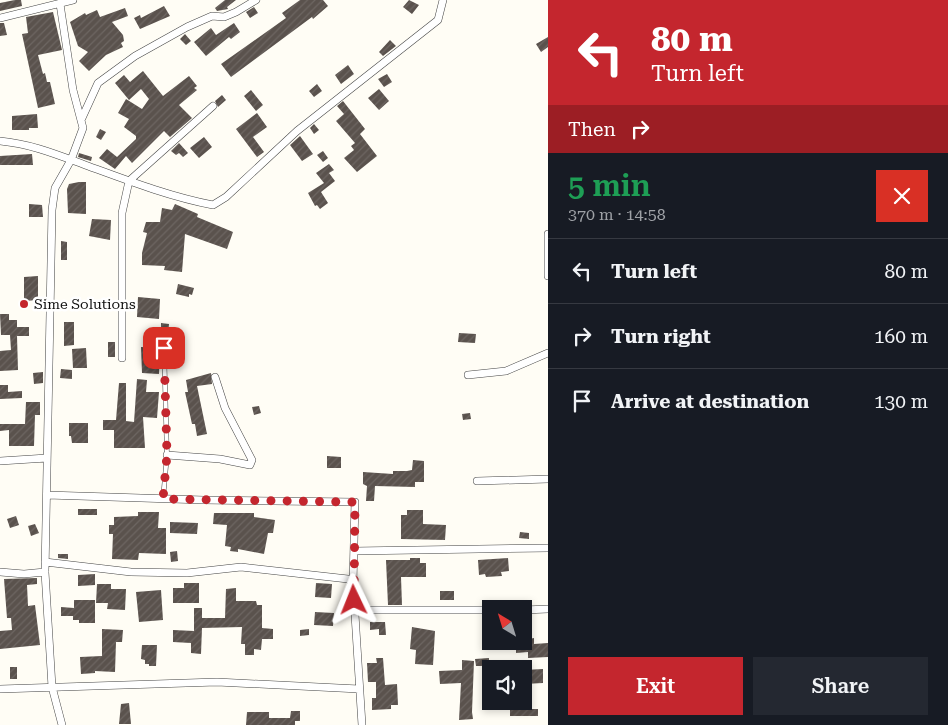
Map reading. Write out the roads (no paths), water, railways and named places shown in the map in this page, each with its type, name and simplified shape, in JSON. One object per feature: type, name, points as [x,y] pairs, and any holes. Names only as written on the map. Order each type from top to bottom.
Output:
[{"type":"street","points":[[0,18],[73,0]]},
{"type":"street","points":[[82,118],[98,83],[135,56],[187,27],[212,16],[224,17],[256,0]]},
{"type":"street","points":[[0,138],[26,143],[129,181],[193,201],[213,204],[219,201],[297,131],[438,20],[443,0]]},
{"type":"street","points":[[60,4],[73,90],[82,118],[83,128],[71,160],[55,188],[52,210],[45,572],[52,687],[62,725]]},
{"type":"street","points":[[122,358],[122,213],[129,181],[213,106]]},
{"type":"street","points":[[548,234],[548,276]]},
{"type":"street","points":[[468,375],[506,372],[548,353]]},
{"type":"street","points":[[167,455],[220,459],[250,465],[252,460],[225,408],[214,377]]},
{"type":"street","points":[[0,461],[47,458]]},
{"type":"street","points":[[477,481],[548,479]]},
{"type":"street","points":[[47,495],[355,502],[353,583],[362,725]]},
{"type":"street","points":[[354,551],[548,548]]},
{"type":"street","points":[[45,562],[131,572],[187,574],[241,567],[348,579],[353,583]]},
{"type":"street","points":[[0,572],[24,574],[45,572]]},
{"type":"street","points":[[532,610],[548,609]]},
{"type":"street","points":[[367,610],[482,610]]},
{"type":"street","points":[[0,689],[217,682],[359,689]]},
{"type":"lane","points":[[163,499],[167,455],[164,348]]},
{"type":"place","name":"Sime Solutions","points":[[24,304]]}]
